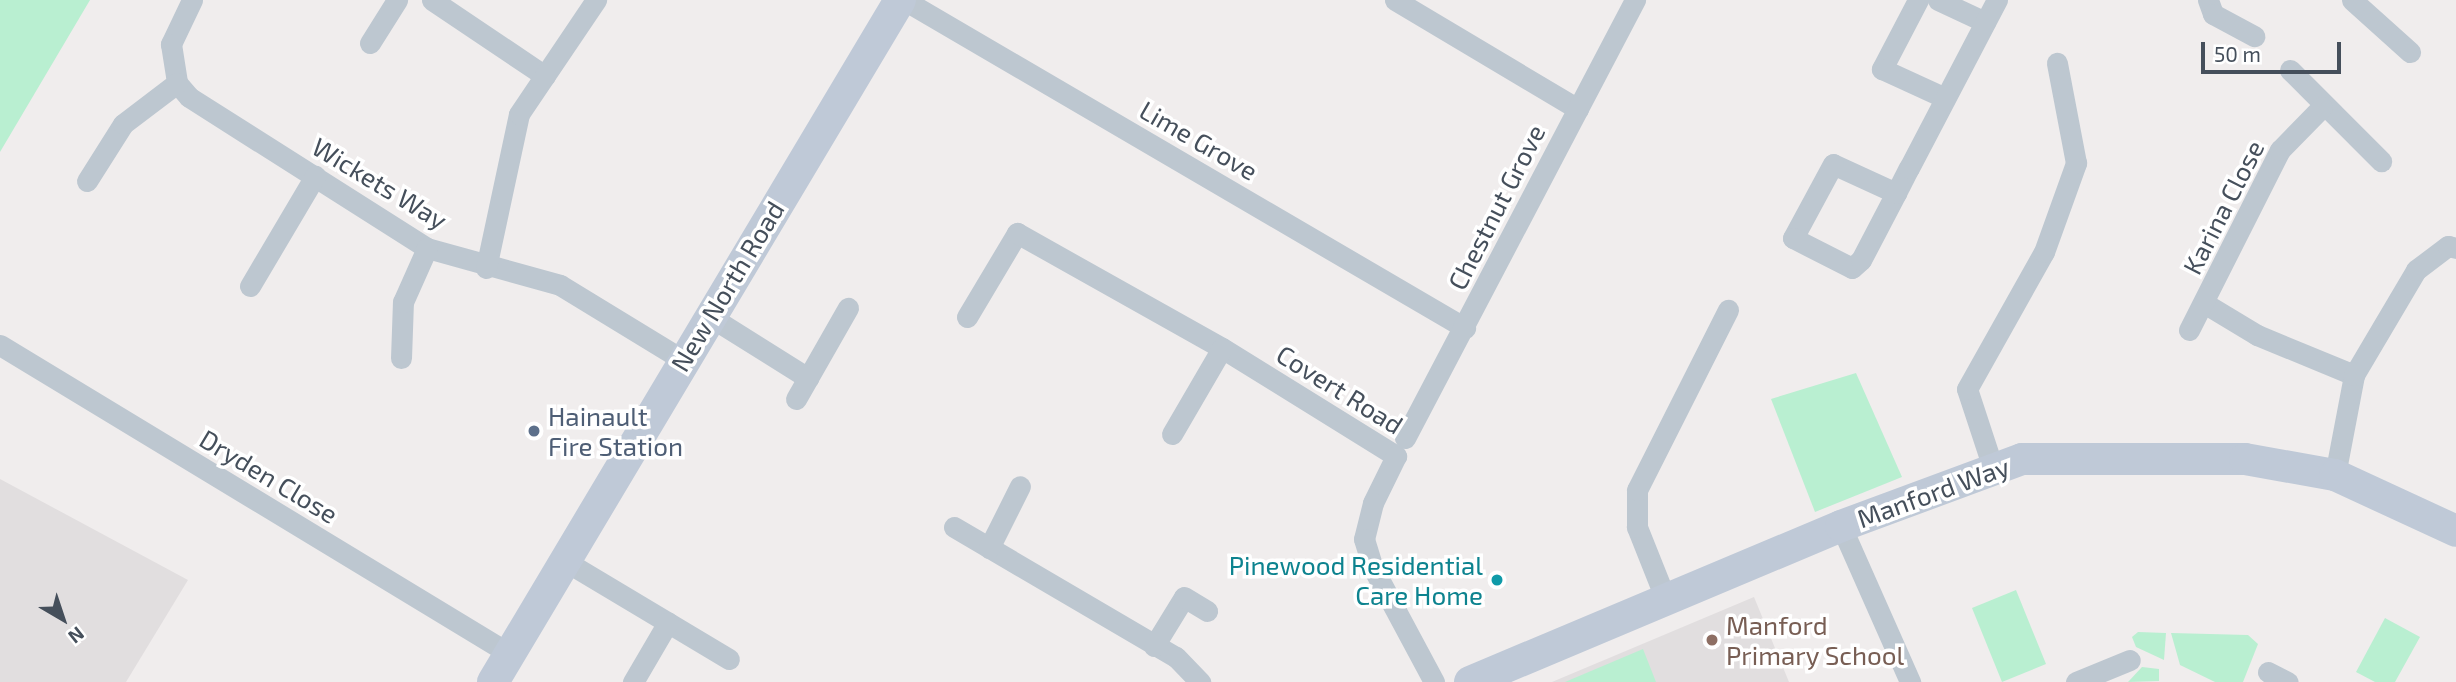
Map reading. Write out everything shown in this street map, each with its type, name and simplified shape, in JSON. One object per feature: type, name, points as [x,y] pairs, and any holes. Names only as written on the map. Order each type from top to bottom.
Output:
[{"type":"street","points":[[87,181],[123,124],[177,83],[171,44],[192,0]]},
{"type":"street","points":[[370,43],[397,0]]},
{"type":"street","points":[[432,0],[545,76]]},
{"type":"street","points":[[486,268],[519,114],[596,0]]},
{"type":"street","name":"New North Road","points":[[493,682],[709,316],[902,0]]},
{"type":"street","name":"Lime Grove","points":[[902,0],[1465,328]]},
{"type":"street","points":[[1395,0],[1578,109]]},
{"type":"street","name":"Chestnut Grove","points":[[1405,438],[1635,0]]},
{"type":"street","points":[[1918,0],[1882,69],[1945,98]]},
{"type":"street","points":[[1938,0],[1985,22]]},
{"type":"street","points":[[1896,192],[1833,164],[1793,238],[1852,268],[1861,260],[1997,0]]},
{"type":"street","points":[[2208,0],[2213,14],[2254,36]]},
{"type":"street","points":[[2352,0],[2410,52]]},
{"type":"street","points":[[1993,468],[1967,389],[2044,253],[2076,163],[2057,63]]},
{"type":"street","points":[[2290,70],[2322,107],[2381,161]]},
{"type":"street","name":"Wickets Way","points":[[177,83],[189,97],[427,248],[486,268],[560,285],[683,360]]},
{"type":"street","name":"Karina Close","points":[[2189,330],[2280,150],[2322,107]]},
{"type":"street","points":[[250,286],[315,176]]},
{"type":"street","name":"Covert Road","points":[[967,317],[1017,233],[1222,348],[1396,456],[1373,503],[1364,539],[1373,568],[1434,682]]},
{"type":"street","points":[[2335,475],[2354,375],[2416,270],[2448,246],[2456,248]]},
{"type":"street","points":[[401,358],[402,302],[427,248]]},
{"type":"street","name":"Karina Close","points":[[2204,303],[2257,335],[2354,375]]},
{"type":"street","points":[[796,399],[848,308]]},
{"type":"street","points":[[1666,600],[1637,527],[1637,490],[1728,310]]},
{"type":"street","points":[[709,316],[808,378]]},
{"type":"street","name":"Dryden Close","points":[[0,345],[510,654]]},
{"type":"street","points":[[1172,433],[1222,348]]},
{"type":"street","name":"Manford Way","points":[[1470,682],[1841,526],[2022,459],[2245,459],[2335,475],[2456,531]]},
{"type":"street","points":[[989,548],[1020,486]]},
{"type":"street","points":[[1841,526],[1910,682]]},
{"type":"street","points":[[954,527],[1176,657],[1200,682]]},
{"type":"street","points":[[565,561],[729,659]]},
{"type":"street","points":[[1154,646],[1184,597],[1207,611]]},
{"type":"street","points":[[633,682],[668,622]]},
{"type":"street","points":[[2076,682],[2111,675],[2130,660]]},
{"type":"street","points":[[2268,672],[2288,682]]},
{"type":"shaded area","points":[[0,479],[188,580],[126,682],[0,682]]},
{"type":"shaded area","name":"Manford Primary School","points":[[1754,597],[1789,682],[1552,682]]},
{"type":"green space","points":[[0,0],[90,0],[0,152]]},
{"type":"green space","points":[[1856,373],[1902,477],[1815,512],[1771,399]]},
{"type":"green space","points":[[2016,590],[2046,664],[2002,682],[1972,608]]},
{"type":"green space","points":[[2385,618],[2420,637],[2395,682],[2375,682],[2356,672]]},
{"type":"green space","points":[[2138,632],[2166,633],[2164,660],[2136,647],[2132,637]]},
{"type":"green space","points":[[2171,633],[2248,635],[2258,644],[2243,682],[2215,682],[2180,665]]},
{"type":"green space","points":[[1643,649],[1656,682],[1565,682]]},
{"type":"green space","points":[[2142,667],[2159,669],[2159,681],[2128,682]]},
{"type":"place","name":"Hainault Fire Station","points":[[534,431]]},
{"type":"place","name":"Pinewood Residential Care Home","points":[[1497,580]]},
{"type":"place","name":"Manford Primary School","points":[[1712,640]]}]
